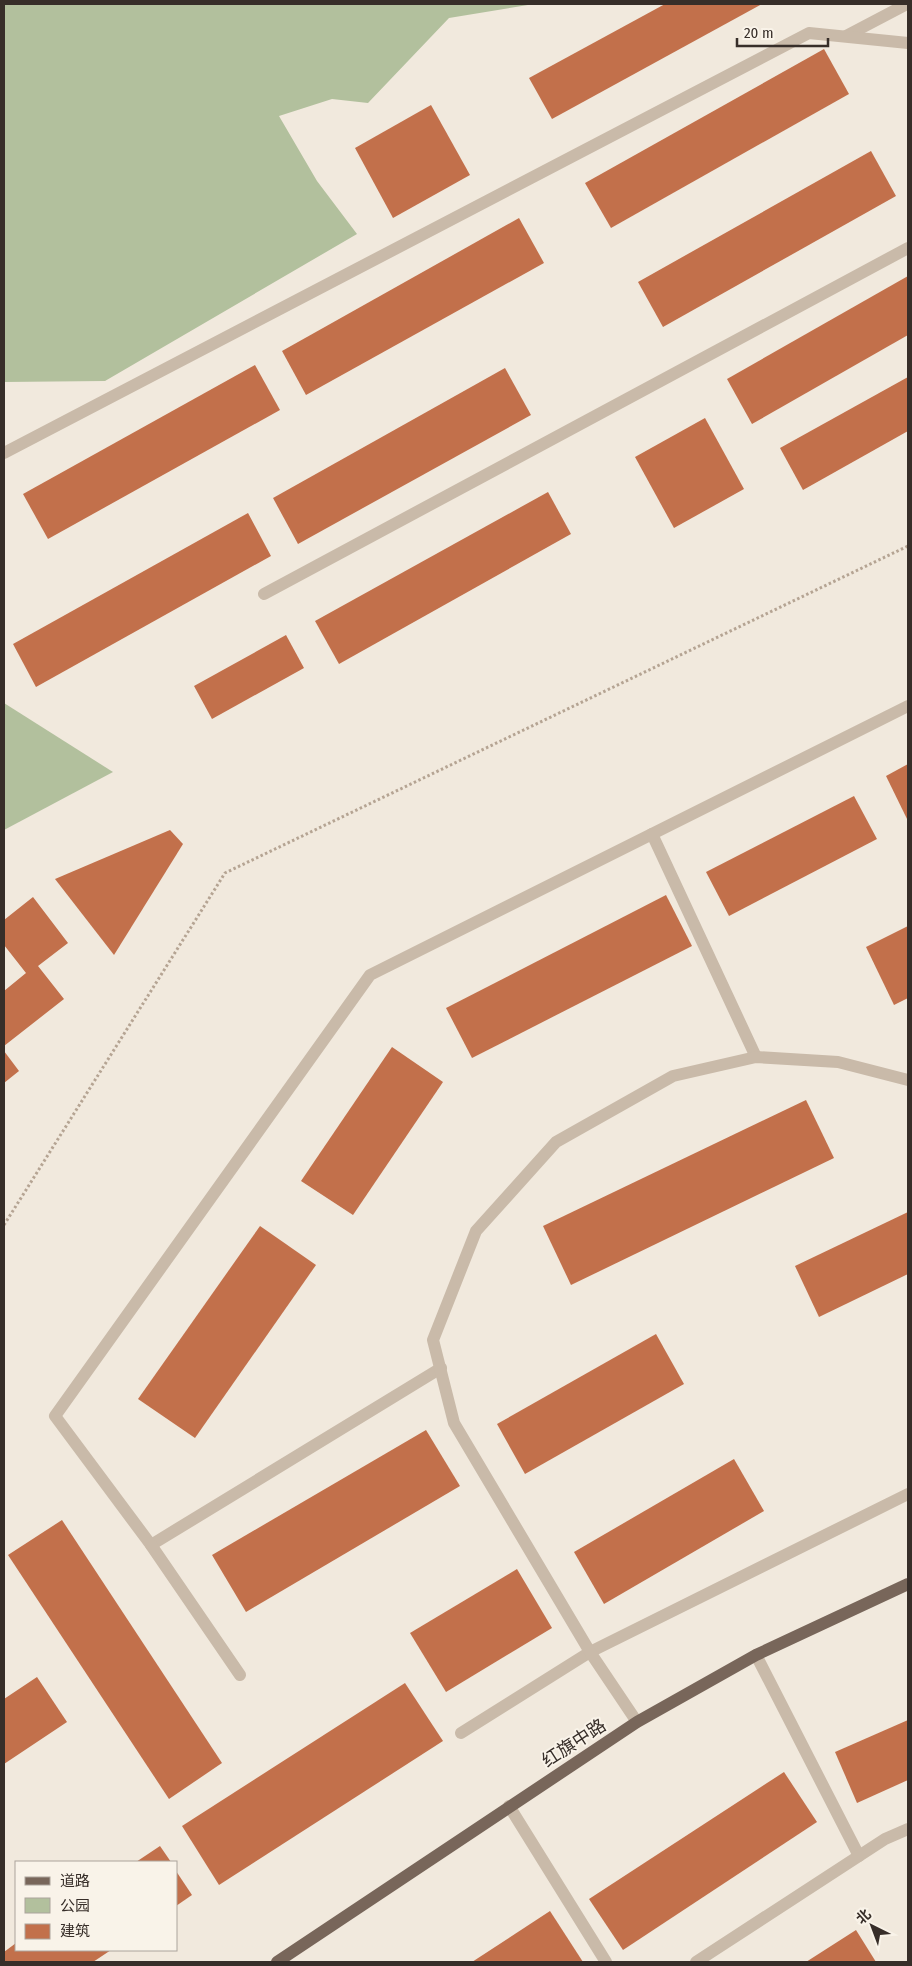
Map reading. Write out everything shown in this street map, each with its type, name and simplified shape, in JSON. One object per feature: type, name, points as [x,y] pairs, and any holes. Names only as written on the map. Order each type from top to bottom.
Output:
[{"type":"main road","name":"红旗中路","points":[[278,1962],[637,1722],[756,1655],[908,1584]]},
{"type":"street","points":[[846,36],[907,4]]},
{"type":"street","points":[[4,453],[809,32],[908,42]]},
{"type":"street","points":[[264,594],[908,248]]},
{"type":"street","points":[[240,1675],[150,1545],[56,1416],[370,975],[908,706]]},
{"type":"street","points":[[652,834],[756,1057]]},
{"type":"street","points":[[637,1722],[590,1652],[454,1423],[433,1340],[476,1231],[556,1142],[673,1076],[756,1057],[838,1062],[908,1080]]},
{"type":"street","points":[[150,1545],[441,1368]]},
{"type":"street","points":[[461,1732],[590,1652],[908,1494]]},
{"type":"street","points":[[756,1655],[859,1856]]},
{"type":"street","points":[[509,1806],[606,1962]]},
{"type":"street","points":[[696,1962],[884,1839],[908,1829]]},
{"type":"path","points":[[4,1225],[225,873],[908,546]]},
{"type":"green space","points":[[4,4],[534,4],[449,18],[368,103],[332,99],[279,116],[317,181],[357,234],[105,381],[4,382]]},
{"type":"green space","points":[[4,703],[113,772],[4,830]]},
{"type":"building","points":[[665,4],[762,4],[552,119],[529,78]]},
{"type":"building","points":[[824,49],[849,94],[611,228],[585,183]]},
{"type":"building","points":[[431,105],[470,175],[393,218],[355,148]]},
{"type":"building","points":[[871,151],[896,196],[663,327],[638,282]]},
{"type":"building","points":[[519,218],[544,263],[306,395],[282,351]]},
{"type":"building","points":[[908,276],[908,335],[752,424],[727,379]]},
{"type":"building","points":[[255,365],[280,410],[48,539],[23,494]]},
{"type":"building","points":[[505,368],[531,415],[298,544],[273,498]]},
{"type":"building","points":[[908,377],[908,431],[803,490],[780,448]]},
{"type":"building","points":[[705,418],[744,489],[674,528],[635,457]]},
{"type":"building","points":[[548,492],[571,534],[339,664],[315,621]]},
{"type":"building","points":[[248,513],[271,556],[36,687],[13,644]]},
{"type":"building","points":[[286,635],[304,668],[212,719],[194,686]]},
{"type":"building","points":[[908,764],[908,821],[886,776]]},
{"type":"building","points":[[854,796],[877,839],[729,916],[706,872]]},
{"type":"building","points":[[170,830],[183,844],[114,955],[55,879]]},
{"type":"building","points":[[666,895],[692,946],[472,1058],[446,1008]]},
{"type":"building","points":[[33,897],[68,943],[38,966],[64,999],[4,1046],[4,991],[26,973],[4,945],[4,920]]},
{"type":"building","points":[[908,926],[908,998],[894,1005],[866,947]]},
{"type":"building","points":[[392,1047],[443,1082],[353,1215],[301,1181]]},
{"type":"building","points":[[4,1051],[19,1071],[4,1083]]},
{"type":"building","points":[[806,1100],[834,1158],[571,1285],[543,1226]]},
{"type":"building","points":[[908,1212],[908,1274],[819,1317],[795,1266]]},
{"type":"building","points":[[260,1226],[316,1265],[195,1438],[138,1399]]},
{"type":"building","points":[[656,1334],[684,1384],[525,1474],[497,1424]]},
{"type":"building","points":[[426,1430],[460,1486],[246,1612],[212,1555]]},
{"type":"building","points":[[734,1459],[764,1511],[604,1604],[574,1552]]},
{"type":"building","points":[[62,1520],[222,1763],[169,1799],[8,1555]]},
{"type":"building","points":[[517,1569],[552,1628],[446,1692],[410,1633]]},
{"type":"building","points":[[37,1677],[67,1722],[4,1764],[4,1699]]},
{"type":"building","points":[[405,1683],[443,1741],[219,1885],[182,1826]]},
{"type":"building","points":[[908,1720],[908,1780],[857,1803],[835,1752]]},
{"type":"building","points":[[784,1772],[817,1822],[623,1950],[589,1899]]},
{"type":"building","points":[[160,1846],[170,1861],[138,1861]]},
{"type":"building","points":[[178,1874],[192,1895],[178,1905]]},
{"type":"building","points":[[550,1911],[583,1962],[472,1962]]},
{"type":"building","points":[[856,1930],[876,1962],[806,1962]]},
{"type":"building","points":[[15,1944],[15,1951],[110,1951],[93,1962],[4,1962],[4,1952]]}]
